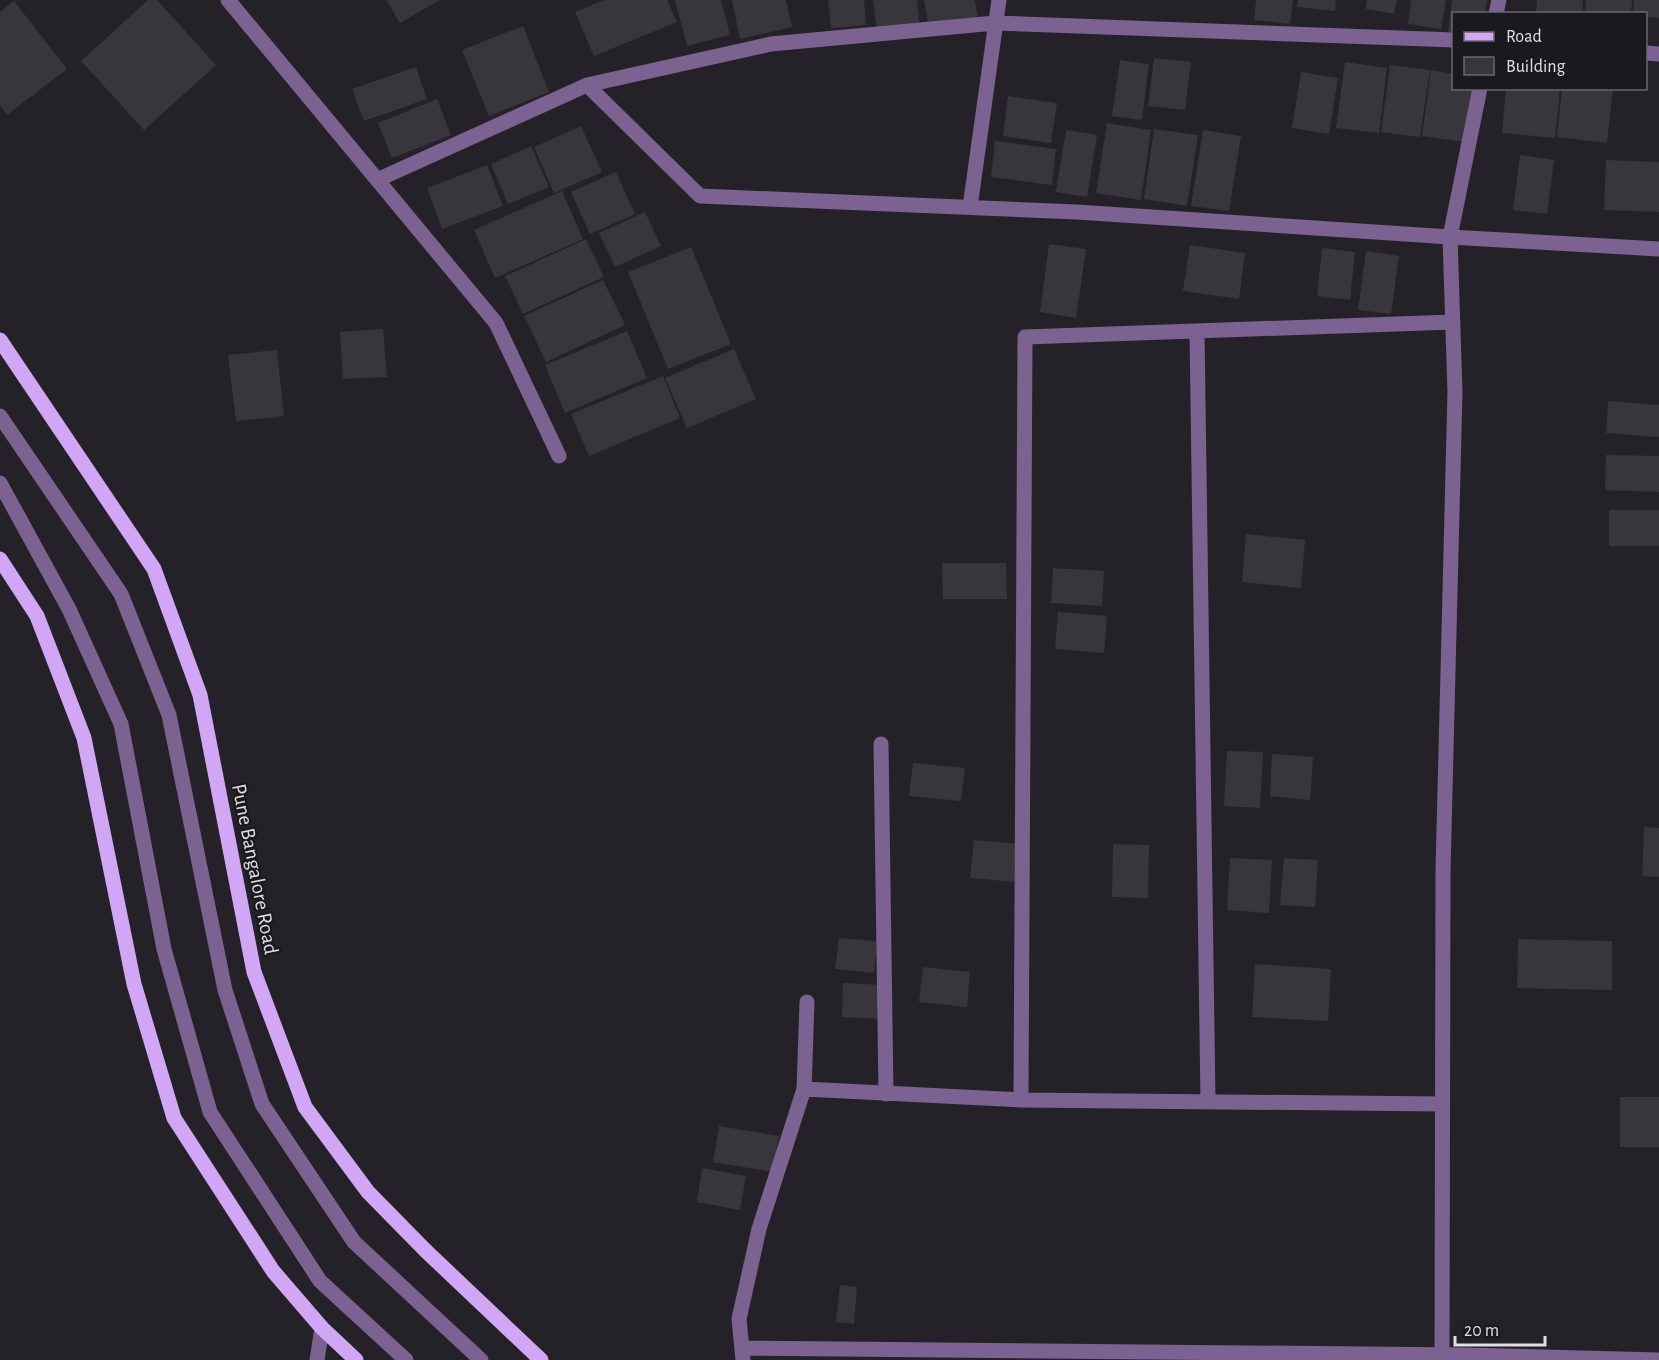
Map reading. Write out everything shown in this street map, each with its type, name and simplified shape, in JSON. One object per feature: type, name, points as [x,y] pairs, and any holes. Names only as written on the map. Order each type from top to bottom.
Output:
[{"type":"main road","name":"Pune Bangalore Road","points":[[0,340],[154,569],[200,695],[254,972],[305,1107],[368,1192],[426,1251],[542,1360]]},
{"type":"main road","points":[[0,559],[37,616],[84,738],[134,984],[174,1118],[273,1271],[322,1328],[356,1360]]},
{"type":"street","points":[[970,207],[999,0]]},
{"type":"street","points":[[234,2],[496,323],[559,456]]},
{"type":"street","points":[[377,180],[587,85],[771,44],[995,23],[1452,40]]},
{"type":"street","points":[[587,85],[700,196],[1077,212],[1659,249]]},
{"type":"street","points":[[1442,1357],[1443,871],[1455,392],[1450,237],[1480,90]]},
{"type":"street","points":[[1021,1100],[1025,337],[1453,322]]},
{"type":"street","points":[[1197,331],[1208,1102]]},
{"type":"street","points":[[0,416],[121,594],[169,715],[225,990],[262,1104],[354,1242],[481,1360]]},
{"type":"street","points":[[0,483],[69,609],[121,724],[164,949],[210,1112],[320,1281],[406,1360]]},
{"type":"street","points":[[881,744],[886,1094]]},
{"type":"street","points":[[807,1002],[804,1089],[759,1229],[739,1319],[743,1354],[1659,1360]]},
{"type":"street","points":[[804,1089],[1021,1100],[1442,1104]]},
{"type":"street","points":[[317,1360],[322,1328]]},
{"type":"building","points":[[148,0],[157,0],[216,65],[144,130],[81,61]]},
{"type":"building","points":[[386,0],[440,0],[400,23]]},
{"type":"building","points":[[604,0],[667,0],[677,22],[594,56],[575,12]]},
{"type":"building","points":[[675,0],[721,0],[730,35],[687,46]]},
{"type":"building","points":[[732,0],[786,0],[792,27],[740,39]]},
{"type":"building","points":[[828,0],[864,0],[866,25],[831,28]]},
{"type":"building","points":[[873,0],[917,0],[920,27],[877,32]]},
{"type":"building","points":[[924,0],[975,0],[978,20],[929,29]]},
{"type":"building","points":[[1256,0],[1293,0],[1290,24],[1254,20]]},
{"type":"building","points":[[1298,0],[1336,0],[1335,11],[1297,7]]},
{"type":"building","points":[[1367,0],[1397,0],[1394,14],[1366,9]]},
{"type":"building","points":[[1411,0],[1446,0],[1441,29],[1408,24]]},
{"type":"building","points":[[1452,0],[1487,0],[1485,12],[1452,12],[1452,33],[1448,32]]},
{"type":"building","points":[[1537,0],[1583,0],[1582,12],[1536,12]]},
{"type":"building","points":[[1586,0],[1632,0],[1631,12],[1585,12]]},
{"type":"building","points":[[1634,0],[1659,0],[1659,18],[1647,17],[1647,12],[1633,12]]},
{"type":"building","points":[[14,1],[67,69],[7,115],[0,105],[0,12]]},
{"type":"building","points":[[523,26],[549,92],[489,116],[462,50]]},
{"type":"building","points":[[1154,58],[1191,62],[1185,110],[1148,106]]},
{"type":"building","points":[[1120,60],[1149,64],[1142,120],[1112,116]]},
{"type":"building","points":[[1345,62],[1387,68],[1379,133],[1336,128]]},
{"type":"building","points":[[1390,65],[1430,70],[1420,137],[1381,132]]},
{"type":"building","points":[[416,67],[427,99],[364,121],[352,89]]},
{"type":"building","points":[[1431,70],[1452,74],[1452,90],[1473,90],[1465,142],[1422,136]]},
{"type":"building","points":[[1301,72],[1338,78],[1329,134],[1292,128]]},
{"type":"building","points":[[1506,90],[1560,90],[1555,138],[1502,133]]},
{"type":"building","points":[[1562,90],[1613,90],[1607,143],[1557,137]]},
{"type":"building","points":[[1008,96],[1057,103],[1051,143],[1003,136]]},
{"type":"building","points":[[437,99],[451,135],[392,158],[378,123]]},
{"type":"building","points":[[1107,123],[1151,130],[1141,200],[1096,193]]},
{"type":"building","points":[[581,126],[602,172],[554,193],[534,147]]},
{"type":"building","points":[[1154,129],[1198,135],[1187,206],[1144,199]]},
{"type":"building","points":[[1066,130],[1097,135],[1087,197],[1056,192]]},
{"type":"building","points":[[1203,130],[1241,136],[1229,211],[1191,206]]},
{"type":"building","points":[[995,141],[1056,149],[1052,185],[991,177]]},
{"type":"building","points":[[531,146],[549,187],[508,204],[491,164]]},
{"type":"building","points":[[1520,155],[1554,160],[1547,214],[1513,210]]},
{"type":"building","points":[[1606,160],[1659,162],[1659,212],[1604,210]]},
{"type":"building","points":[[487,165],[503,206],[442,229],[427,188]]},
{"type":"building","points":[[616,172],[635,214],[590,234],[571,192]]},
{"type":"building","points":[[562,191],[583,239],[495,278],[474,230]]},
{"type":"building","points":[[645,212],[661,246],[615,267],[599,233]]},
{"type":"building","points":[[586,239],[604,277],[523,314],[505,276]]},
{"type":"building","points":[[1049,244],[1086,249],[1076,318],[1040,312]]},
{"type":"building","points":[[1190,245],[1245,253],[1239,299],[1183,291]]},
{"type":"building","points":[[691,247],[731,344],[668,369],[628,272]]},
{"type":"building","points":[[1322,248],[1355,252],[1350,300],[1317,296]]},
{"type":"building","points":[[1366,251],[1399,256],[1391,314],[1358,310]]},
{"type":"building","points":[[603,280],[625,325],[546,362],[524,316]]},
{"type":"building","points":[[383,329],[387,377],[343,379],[340,332]]},
{"type":"building","points":[[627,331],[647,378],[565,413],[545,365]]},
{"type":"building","points":[[734,349],[756,399],[687,428],[665,378]]},
{"type":"building","points":[[277,350],[284,416],[236,421],[228,355]]},
{"type":"building","points":[[663,376],[680,418],[589,456],[571,414]]},
{"type":"building","points":[[1608,401],[1659,405],[1659,437],[1606,433]]},
{"type":"building","points":[[1606,455],[1659,456],[1659,492],[1605,490]]},
{"type":"building","points":[[1609,510],[1659,510],[1659,546],[1609,546]]},
{"type":"building","points":[[1246,534],[1305,540],[1301,588],[1242,582]]},
{"type":"building","points":[[942,563],[1006,563],[1007,599],[943,599]]},
{"type":"building","points":[[1053,568],[1104,571],[1102,606],[1051,603]]},
{"type":"building","points":[[1058,612],[1107,616],[1104,653],[1055,649]]},
{"type":"building","points":[[1227,751],[1263,752],[1260,808],[1224,806]]},
{"type":"building","points":[[1272,754],[1313,757],[1310,800],[1270,796]]},
{"type":"building","points":[[913,763],[965,768],[961,801],[909,796]]},
{"type":"building","points":[[1644,827],[1659,828],[1659,877],[1642,876]]},
{"type":"building","points":[[974,840],[1019,844],[1016,882],[970,878]]},
{"type":"building","points":[[1113,844],[1149,845],[1148,898],[1112,897]]},
{"type":"building","points":[[1230,858],[1272,860],[1269,913],[1227,910]]},
{"type":"building","points":[[1284,858],[1318,860],[1315,907],[1280,905]]},
{"type":"building","points":[[839,938],[877,941],[874,973],[835,969]]},
{"type":"building","points":[[1518,939],[1612,941],[1612,990],[1517,988]]},
{"type":"building","points":[[1255,964],[1331,969],[1328,1021],[1252,1017]]},
{"type":"building","points":[[923,967],[970,972],[967,1007],[919,1002]]},
{"type":"building","points":[[843,983],[883,985],[881,1019],[842,1017]]},
{"type":"building","points":[[1620,1097],[1659,1097],[1659,1147],[1620,1147]]},
{"type":"building","points":[[719,1126],[779,1136],[773,1172],[713,1162]]},
{"type":"building","points":[[702,1168],[746,1176],[740,1210],[697,1202]]},
{"type":"building","points":[[840,1285],[857,1287],[854,1324],[836,1322]]}]
